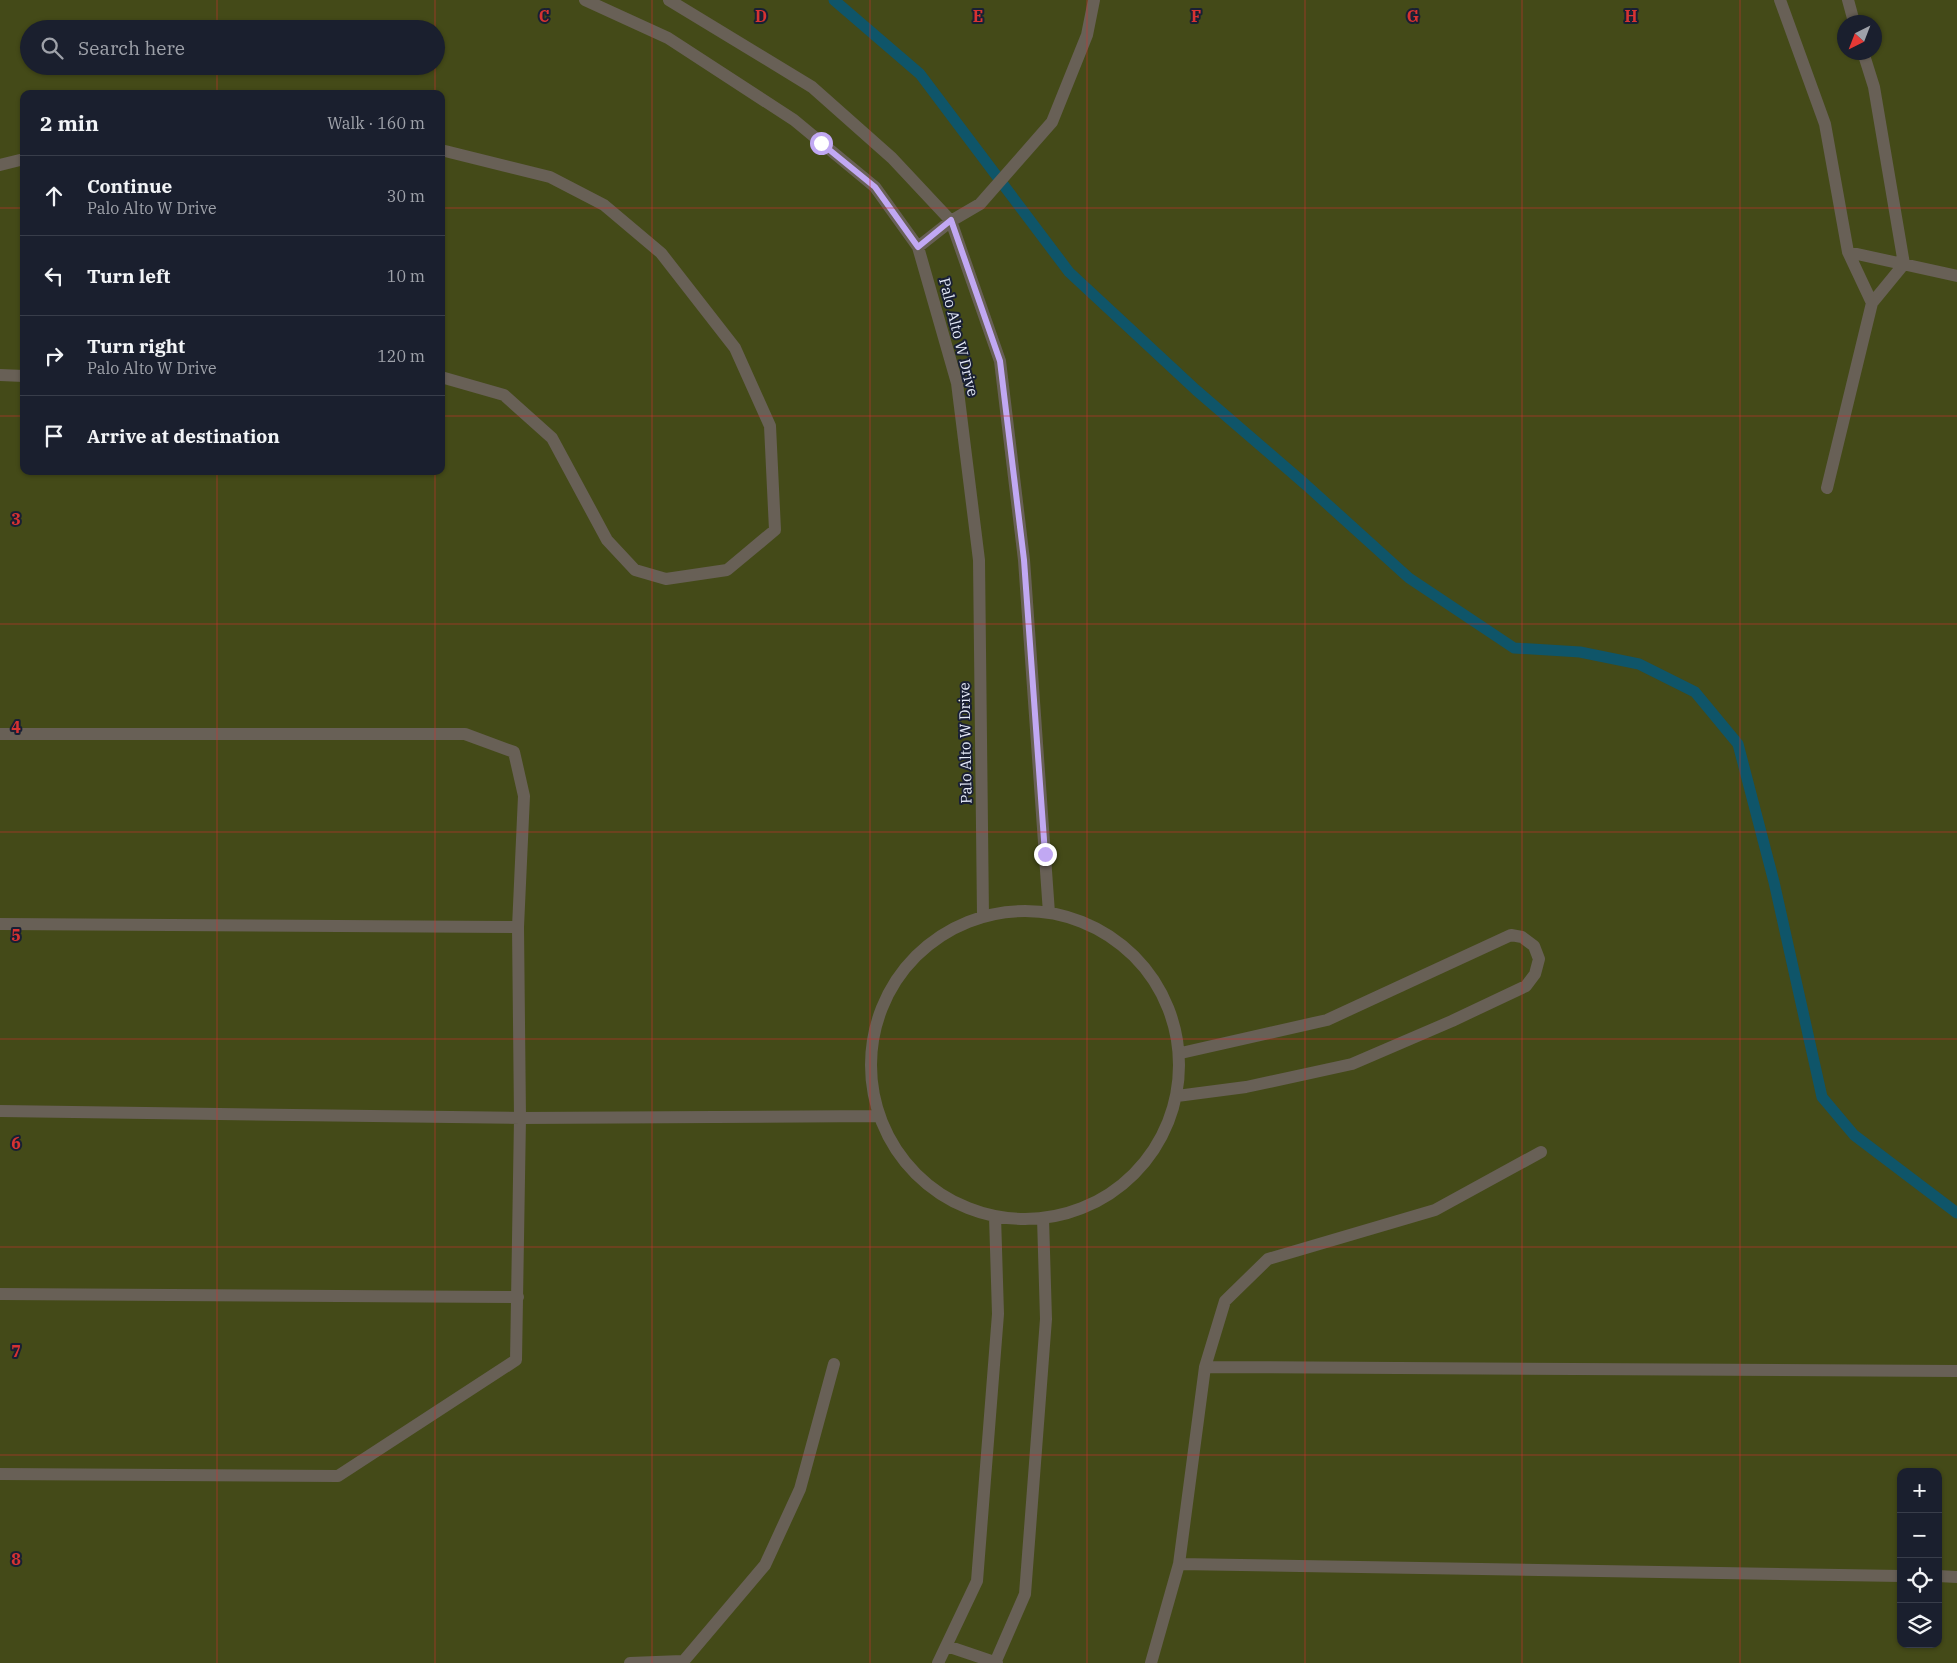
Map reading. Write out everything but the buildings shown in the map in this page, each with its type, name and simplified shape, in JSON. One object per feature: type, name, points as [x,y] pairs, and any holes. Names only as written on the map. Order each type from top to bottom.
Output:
[{"type":"street","name":"Palo Alto W Drive","points":[[585,0],[668,38],[794,120],[875,187],[918,247],[957,383],[979,560],[983,916]]},
{"type":"street","name":"Palo Alto W Drive","points":[[669,0],[812,87],[892,158],[951,220],[1000,361],[1024,560],[1049,913]]},
{"type":"street","points":[[918,247],[951,220],[980,204],[1052,122],[1087,35],[1094,0]]},
{"type":"street","points":[[1780,0],[1825,124],[1848,252],[1872,303]]},
{"type":"street","points":[[1848,0],[1852,15]]},
{"type":"street","points":[[1827,488],[1872,303],[1904,264],[1874,87],[1866,60]]},
{"type":"street","points":[[445,151],[550,177],[604,205],[661,253],[735,348],[770,426],[775,530],[727,570],[666,579],[635,570],[607,540],[552,438],[504,395],[445,378]]},
{"type":"street","points":[[0,165],[20,160]]},
{"type":"street","points":[[1848,252],[1957,276]]},
{"type":"street","points":[[0,375],[20,376]]},
{"type":"street","points":[[0,734],[465,734],[514,752],[524,796],[518,927],[520,1118],[516,1360],[338,1476],[0,1474]]},
{"type":"street","points":[[1016,911],[1049,913],[1081,922],[1104,934],[1136,959],[1156,986],[1171,1016],[1182,1053],[1177,1096],[1162,1136],[1146,1161],[1125,1183],[1100,1200],[1073,1212],[1043,1218],[995,1216],[965,1206],[937,1191],[908,1164],[894,1145],[880,1116],[872,1086],[871,1054],[876,1023],[888,993],[906,967],[928,945],[954,928],[983,916],[1016,911]]},
{"type":"street","points":[[0,924],[518,927]]},
{"type":"street","points":[[1177,1096],[1246,1087],[1352,1064],[1452,1021],[1526,986],[1535,974],[1539,958],[1534,946],[1522,937],[1511,936],[1327,1020],[1182,1053]]},
{"type":"street","points":[[0,1111],[520,1118],[880,1116]]},
{"type":"street","points":[[1151,1663],[1180,1564],[1205,1367],[1225,1301],[1268,1259],[1435,1210],[1541,1152]]},
{"type":"street","points":[[938,1663],[977,1581],[998,1314],[995,1216]]},
{"type":"street","points":[[947,1646],[996,1663],[1025,1594],[1046,1319],[1043,1218]]},
{"type":"street","points":[[0,1294],[518,1297]]},
{"type":"street","points":[[630,1663],[682,1662],[765,1565],[800,1489],[834,1364]]},
{"type":"street","points":[[1205,1367],[1957,1371]]},
{"type":"street","points":[[1180,1564],[1897,1576]]},
{"type":"street","points":[[1942,1576],[1957,1577]]},
{"type":"green space","points":[[0,0],[1957,0],[1957,1663],[0,1663]]},
{"type":"waterway","points":[[834,0],[920,74],[1069,272],[1196,390],[1305,484],[1409,578],[1514,648],[1580,652],[1639,664],[1695,692],[1738,744],[1774,882],[1822,1097],[1854,1135],[1957,1213]]},
{"type":"route","points":[[821,143],[875,187],[918,247],[951,220],[1000,361],[1024,560],[1045,854]]}]
